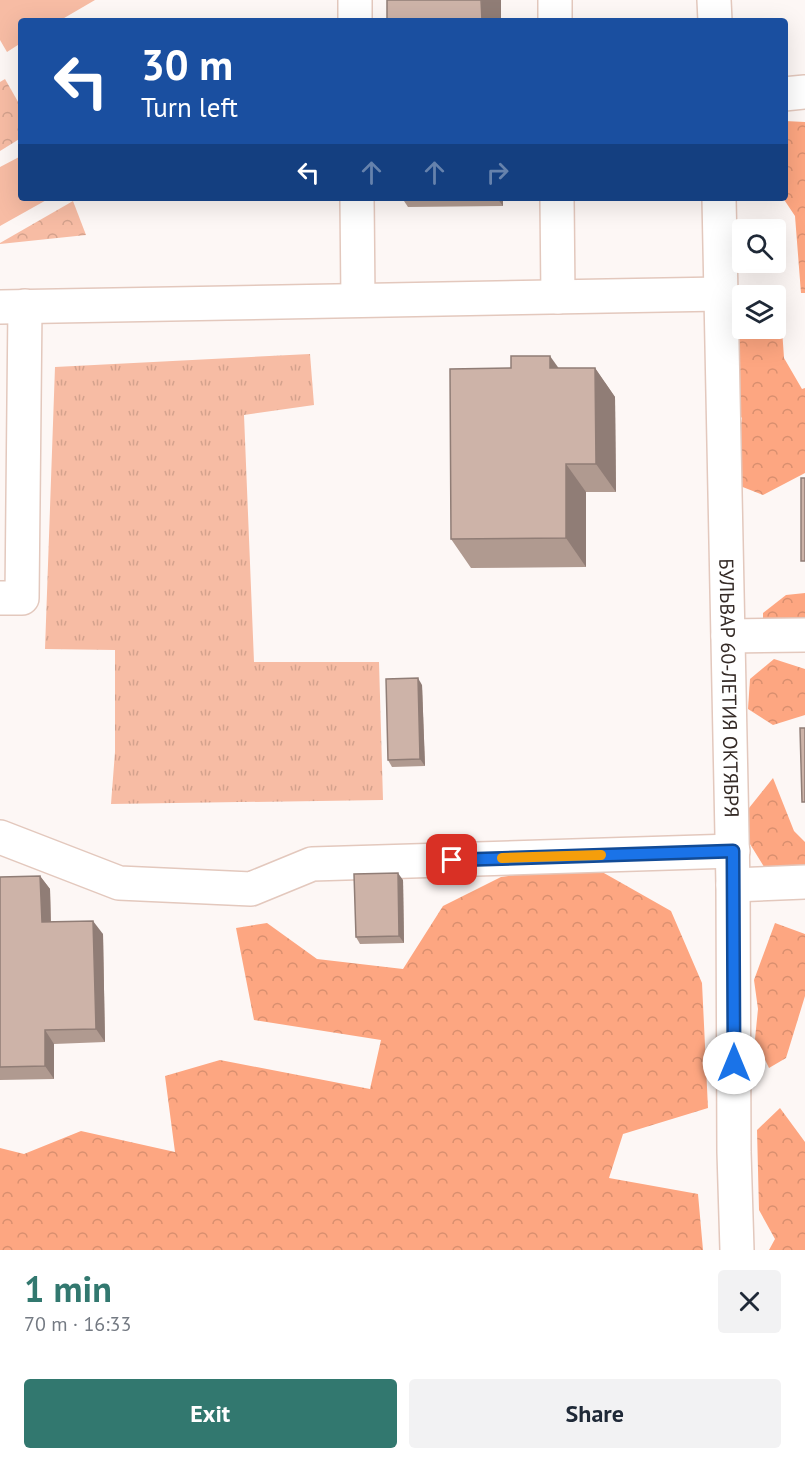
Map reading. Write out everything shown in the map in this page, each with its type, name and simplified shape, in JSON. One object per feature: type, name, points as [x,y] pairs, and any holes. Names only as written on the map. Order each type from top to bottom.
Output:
[{"type":"street","points":[[355,0],[355,18]]},
{"type":"street","points":[[555,0],[555,18]]},
{"type":"street","points":[[714,0],[715,18]]},
{"type":"street","points":[[788,94],[805,92]]},
{"type":"street","points":[[357,201],[358,300]]},
{"type":"street","points":[[557,201],[558,297]]},
{"type":"street","name":"БУЛЬВАР 60-ЛЕТИЯ ОКТЯБРЯ","points":[[719,201],[733,851],[734,1152],[737,1250]]},
{"type":"street","points":[[0,598],[22,598],[13,307],[722,294]]},
{"type":"street","points":[[728,636],[805,635]]},
{"type":"street","points":[[0,837],[119,883],[251,889],[312,864],[733,851]]},
{"type":"street","points":[[733,885],[805,882]]},
{"type":"green space","points":[[0,0],[95,0],[64,18],[18,18],[18,45],[7,52],[0,40]]},
{"type":"green space","points":[[5,79],[18,102],[18,140],[0,151],[0,82]]},
{"type":"green space","points":[[788,121],[805,122],[805,293],[801,293],[795,216],[785,201],[788,201]]},
{"type":"green space","points":[[18,158],[18,201],[45,201],[0,226],[0,167]]},
{"type":"green space","points":[[73,201],[86,235],[0,244],[0,243]]},
{"type":"green space","points":[[732,317],[732,339],[783,339],[784,358],[802,389],[805,388],[805,473],[763,495],[730,482],[742,418],[709,385],[709,347]]},
{"type":"green space","points":[[310,354],[314,405],[244,415],[254,662],[379,662],[383,800],[111,804],[115,752],[115,650],[45,649],[55,367]]},
{"type":"green space","points":[[805,593],[805,639],[763,630],[763,613],[786,595]]},
{"type":"green space","points":[[774,659],[805,669],[805,715],[773,725],[748,709],[750,679]]},
{"type":"green space","points":[[773,778],[794,831],[805,842],[805,884],[766,870],[737,823]]},
{"type":"green space","points":[[588,864],[671,911],[702,983],[708,1108],[623,1134],[609,1178],[698,1194],[703,1250],[0,1250],[0,1148],[24,1154],[81,1131],[175,1152],[165,1076],[220,1060],[370,1089],[381,1040],[254,1020],[236,928],[267,923],[317,959],[403,969],[443,906],[501,877]]},
{"type":"green space","points":[[775,923],[805,934],[805,996],[786,1058],[769,1068],[755,1039],[758,1009],[754,980]]},
{"type":"green space","points":[[780,1108],[805,1142],[805,1250],[769,1250],[775,1239],[759,1210],[757,1130]]},
{"type":"building","points":[[387,0],[481,0],[482,18],[387,18]]},
{"type":"building","points":[[511,356],[550,356],[550,368],[595,368],[596,464],[566,464],[566,538],[451,539],[450,369],[511,368]]},
{"type":"building","points":[[801,478],[805,478],[805,561],[801,561]]},
{"type":"building","points":[[418,678],[420,759],[388,760],[386,679]]},
{"type":"building","points":[[800,728],[805,728],[805,802],[802,802]]},
{"type":"building","points":[[398,873],[399,936],[356,937],[354,874]]},
{"type":"building","points":[[40,876],[42,922],[93,921],[96,1029],[45,1030],[45,1066],[0,1067],[0,877]]},
{"type":"slow traffic","points":[[502,858],[601,855]]},
{"type":"route","points":[[452,860],[733,851],[734,1063]]}]
